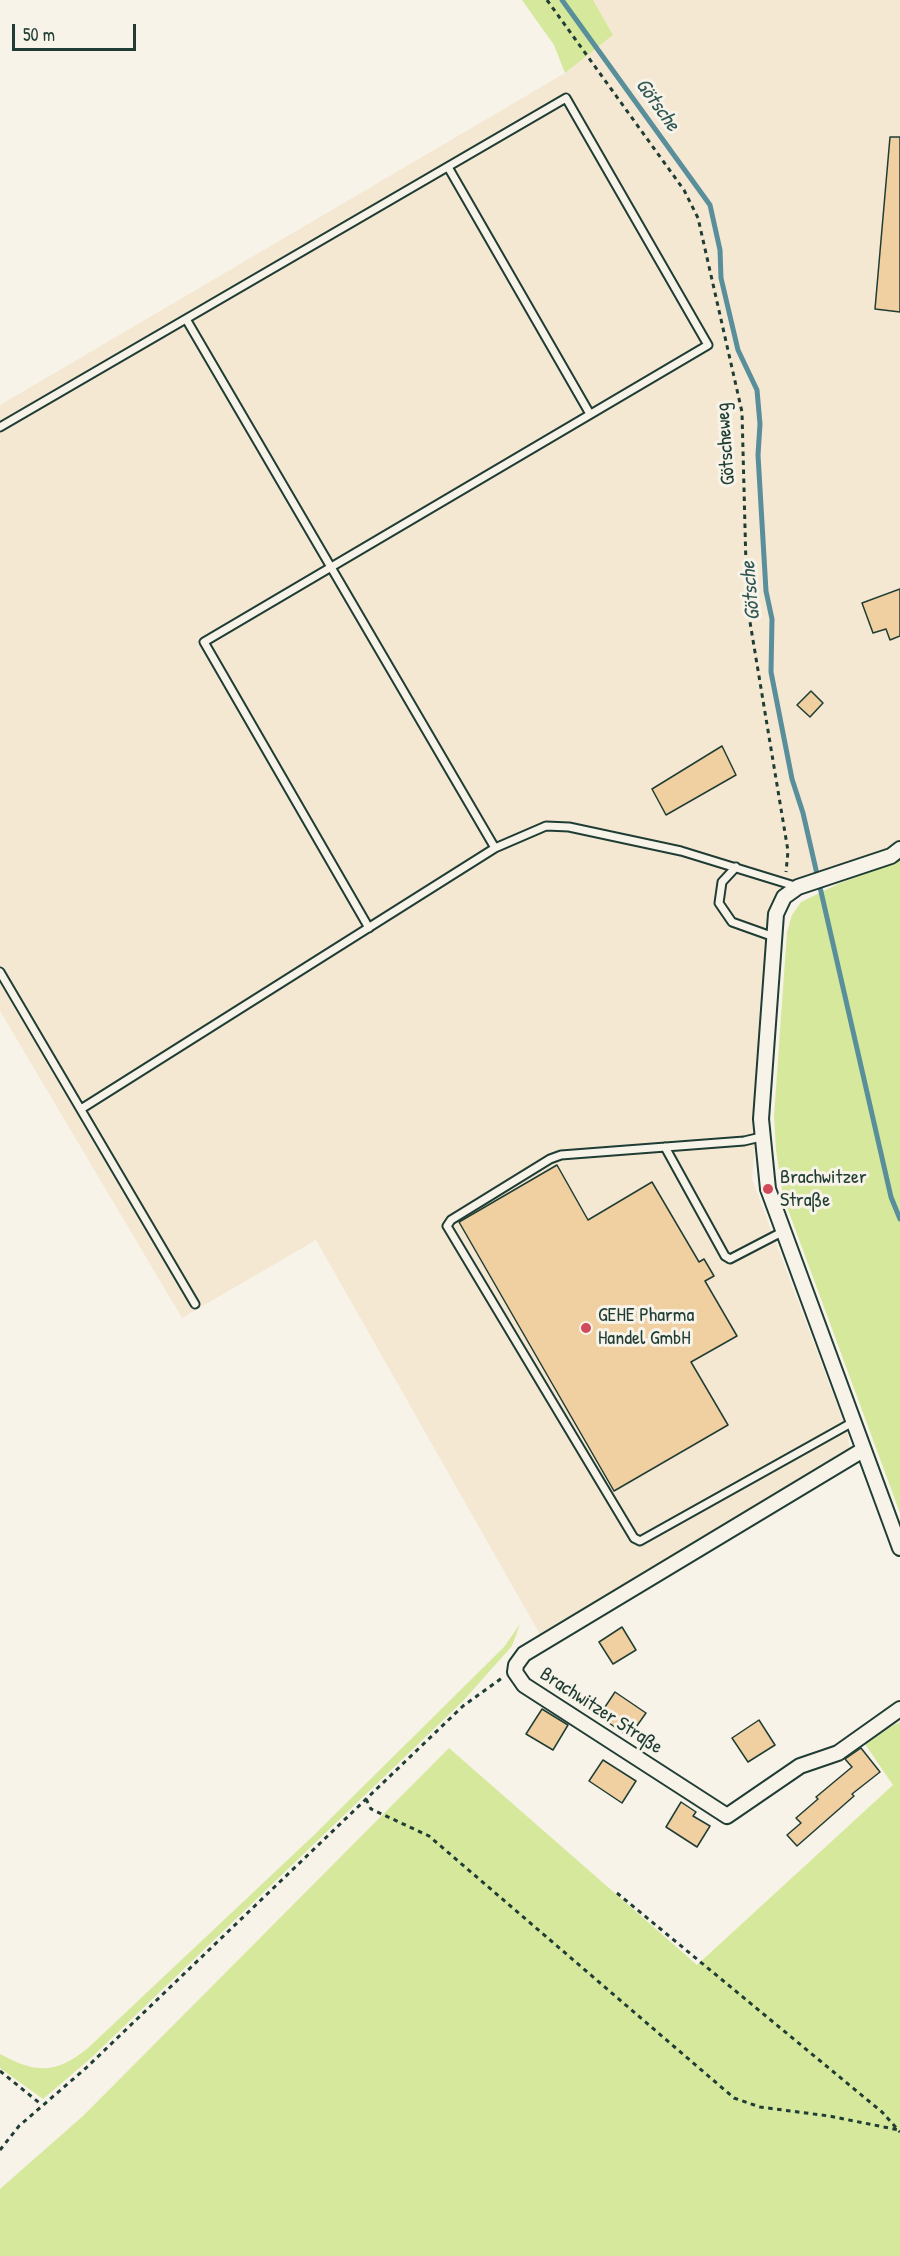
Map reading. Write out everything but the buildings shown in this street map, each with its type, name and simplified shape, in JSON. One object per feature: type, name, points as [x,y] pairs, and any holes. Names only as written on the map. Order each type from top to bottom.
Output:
[{"type":"street","points":[[900,849],[891,856],[798,887],[784,897],[776,914],[761,1137],[768,1189],[782,1232],[900,1548]]},
{"type":"street","name":"Brachwitzer Straße","points":[[863,1450],[524,1654],[516,1665],[515,1672],[524,1685],[727,1815],[800,1766],[838,1753],[900,1709]]},
{"type":"lane","points":[[0,428],[566,98],[708,345],[204,642],[369,928]]},
{"type":"lane","points":[[448,167],[590,414]]},
{"type":"lane","points":[[186,320],[495,848]]},
{"type":"lane","points":[[81,1109],[495,848],[546,826],[569,826],[736,867],[798,887]]},
{"type":"lane","points":[[736,867],[722,882],[719,903],[732,922],[774,937]]},
{"type":"lane","points":[[0,972],[195,1304]]},
{"type":"lane","points":[[761,1137],[744,1141],[561,1155],[550,1159],[450,1220],[447,1226],[634,1538],[639,1541],[853,1422]]},
{"type":"lane","points":[[665,1147],[725,1256],[730,1259],[782,1232]]},
{"type":"path","name":"Götscheweg","points":[[547,0],[684,190],[698,218],[742,412],[747,604],[788,851],[784,883]]},
{"type":"path","points":[[0,2150],[19,2126],[86,2068],[464,1706],[494,1681],[515,1672]]},
{"type":"path","points":[[366,1799],[371,1809],[429,1836],[734,2098],[760,2107],[829,2116],[899,2131]]},
{"type":"path","points":[[617,1893],[882,2112],[899,2131]]},
{"type":"path","points":[[0,2071],[42,2104]]},
{"type":"shaded area","points":[[593,0],[900,0],[900,849],[798,887],[776,914],[752,1179],[848,1434],[850,1453],[542,1638],[316,1240],[182,1318],[0,1011],[0,405],[565,73],[613,35]]},
{"type":"green space","points":[[522,0],[593,0],[613,35],[565,73],[554,45]]},
{"type":"green space","points":[[900,860],[900,1513],[783,1196],[776,1150],[774,1116],[787,932],[792,915],[801,902],[838,884]]},
{"type":"green space","points":[[520,1624],[512,1646],[463,1701],[91,2058],[43,2099],[0,2068],[0,2054],[25,2065],[46,2068],[66,2063],[88,2048],[313,1836],[504,1647]]},
{"type":"green space","points":[[900,1722],[900,2256],[0,2256],[0,2189],[83,2116],[449,1748],[697,1965],[893,1785],[863,1741]]},
{"type":"waterway","name":"Götsche","points":[[562,0],[710,205],[720,250],[721,278],[738,350],[757,390],[760,424],[758,455],[766,591],[772,619],[771,672],[792,779],[803,813],[891,1197],[900,1219]]},
{"type":"place","name":"Brachwitzer Straße","points":[[768,1189]]},
{"type":"place","name":"GEHE Pharma Handel GmbH","points":[[586,1328]]}]
